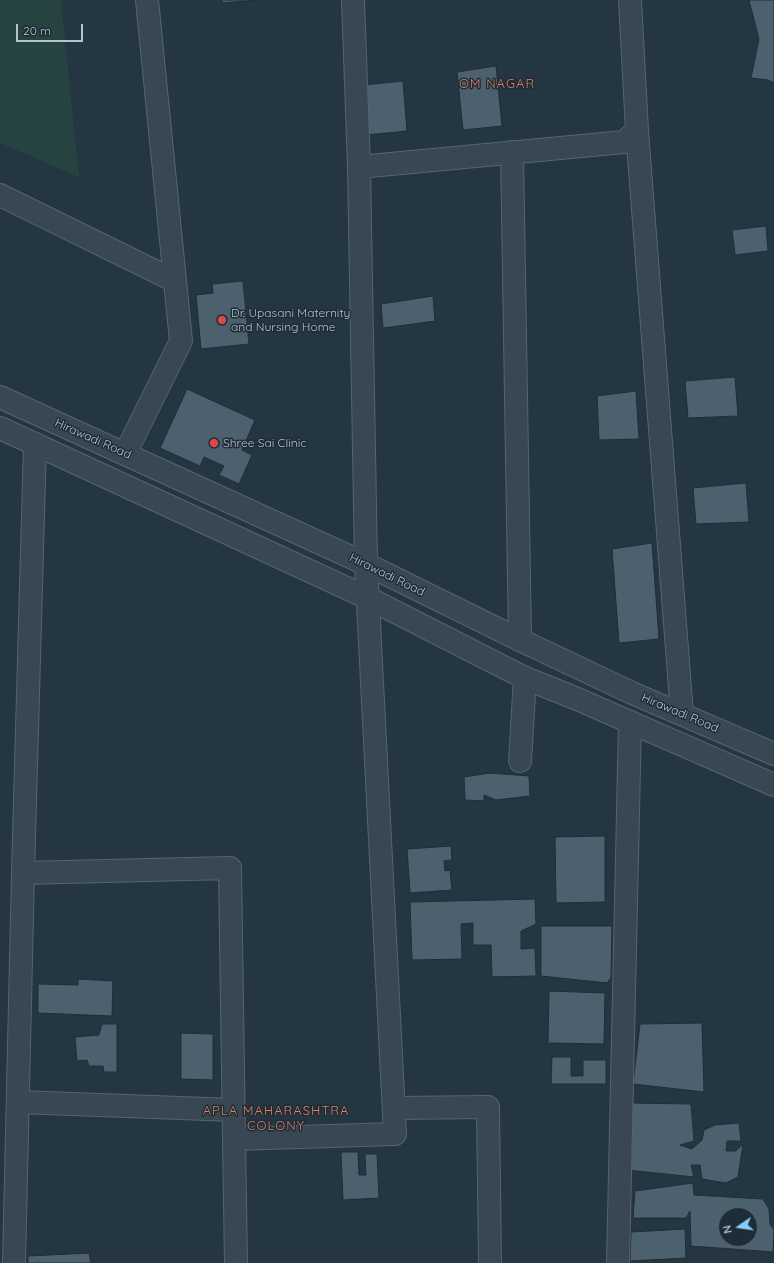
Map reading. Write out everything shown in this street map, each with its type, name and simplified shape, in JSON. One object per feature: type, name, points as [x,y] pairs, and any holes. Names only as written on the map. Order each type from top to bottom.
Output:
[{"type":"street","points":[[125,454],[181,341],[147,0]]},
{"type":"street","points":[[234,1139],[395,1134],[366,564],[359,167],[353,0]]},
{"type":"street","points":[[630,0],[637,131],[682,714]]},
{"type":"street","points":[[359,167],[624,142],[637,131]]},
{"type":"street","points":[[512,152],[520,640]]},
{"type":"street","points":[[0,195],[175,281]]},
{"type":"street","name":"Hirawadi Road","points":[[0,397],[366,564],[632,693],[774,754]]},
{"type":"street","points":[[0,428],[368,598],[525,678],[575,698],[774,785]]},
{"type":"street","points":[[14,1263],[8,1196],[18,1102],[35,444]]},
{"type":"street","points":[[520,761],[525,678]]},
{"type":"street","points":[[618,1263],[630,722]]},
{"type":"street","points":[[23,873],[230,868],[236,1263]]},
{"type":"street","points":[[18,1102],[234,1110]]},
{"type":"street","points":[[394,1108],[488,1107],[490,1263]]},
{"type":"green space","points":[[0,0],[61,0],[79,177],[0,143]]},
{"type":"building","points":[[222,0],[259,0],[222,3]]},
{"type":"building","points":[[749,0],[774,0],[774,83],[768,80],[751,78],[759,39]]},
{"type":"building","points":[[496,66],[502,126],[463,130],[457,72]]},
{"type":"building","points":[[403,81],[407,131],[366,135],[363,85]]},
{"type":"building","points":[[766,226],[768,251],[735,255],[732,230]]},
{"type":"building","points":[[243,281],[249,344],[201,349],[196,295],[213,293],[212,284]]},
{"type":"building","points":[[433,296],[435,321],[383,328],[381,304]]},
{"type":"building","points":[[735,377],[738,416],[688,418],[685,381]]},
{"type":"building","points":[[187,389],[255,420],[242,450],[252,455],[239,484],[219,475],[224,466],[204,457],[200,466],[160,448]]},
{"type":"building","points":[[636,391],[639,439],[599,440],[597,396]]},
{"type":"building","points":[[746,483],[749,522],[696,524],[693,488]]},
{"type":"building","points":[[652,543],[659,639],[619,643],[612,549]]},
{"type":"building","points":[[490,773],[529,776],[530,796],[496,800],[484,795],[484,801],[465,800],[464,777]]},
{"type":"building","points":[[605,836],[605,902],[556,903],[555,837]]},
{"type":"building","points":[[451,846],[452,860],[444,861],[445,871],[450,870],[452,890],[410,893],[407,849]]},
{"type":"building","points":[[535,899],[536,924],[521,931],[521,949],[535,948],[536,976],[492,977],[491,945],[473,945],[473,923],[461,924],[462,959],[412,960],[410,902]]},
{"type":"building","points":[[541,926],[612,926],[611,978],[607,983],[541,976]]},
{"type":"building","points":[[78,979],[113,981],[112,1016],[38,1013],[38,984],[78,985]]},
{"type":"building","points":[[549,991],[605,993],[604,1044],[548,1043]]},
{"type":"building","points":[[702,1023],[704,1092],[633,1084],[640,1024]]},
{"type":"building","points":[[102,1024],[117,1024],[117,1072],[104,1072],[103,1066],[89,1066],[87,1060],[77,1061],[75,1037],[99,1035]]},
{"type":"building","points":[[181,1033],[213,1034],[213,1080],[181,1079]]},
{"type":"building","points":[[552,1057],[571,1057],[571,1076],[583,1076],[583,1060],[606,1060],[606,1084],[551,1084]]},
{"type":"building","points":[[631,1103],[691,1104],[694,1141],[680,1145],[692,1149],[702,1140],[704,1130],[715,1125],[739,1123],[741,1141],[727,1141],[726,1151],[736,1151],[743,1144],[738,1177],[726,1183],[702,1179],[700,1165],[691,1165],[694,1177],[627,1170]]},
{"type":"building","points":[[341,1152],[358,1152],[359,1175],[366,1175],[365,1154],[377,1154],[379,1198],[343,1200]]},
{"type":"building","points":[[693,1183],[694,1195],[763,1199],[769,1209],[770,1224],[774,1230],[773,1252],[691,1246],[690,1211],[686,1218],[633,1218],[635,1191]]},
{"type":"building","points":[[685,1229],[686,1258],[630,1261],[631,1232]]},
{"type":"building","points":[[89,1253],[91,1263],[28,1263],[28,1256]]},
{"type":"place","name":"Dr. Upasani Maternity and Nursing Home","points":[[222,320]]},
{"type":"place","name":"Shree Sai Clinic","points":[[214,443]]},
{"type":"district","name":"OM NAGAR","points":[[497,84]]},
{"type":"district","name":"APLA MAHARASHTRA COLONY","points":[[276,1118]]}]
